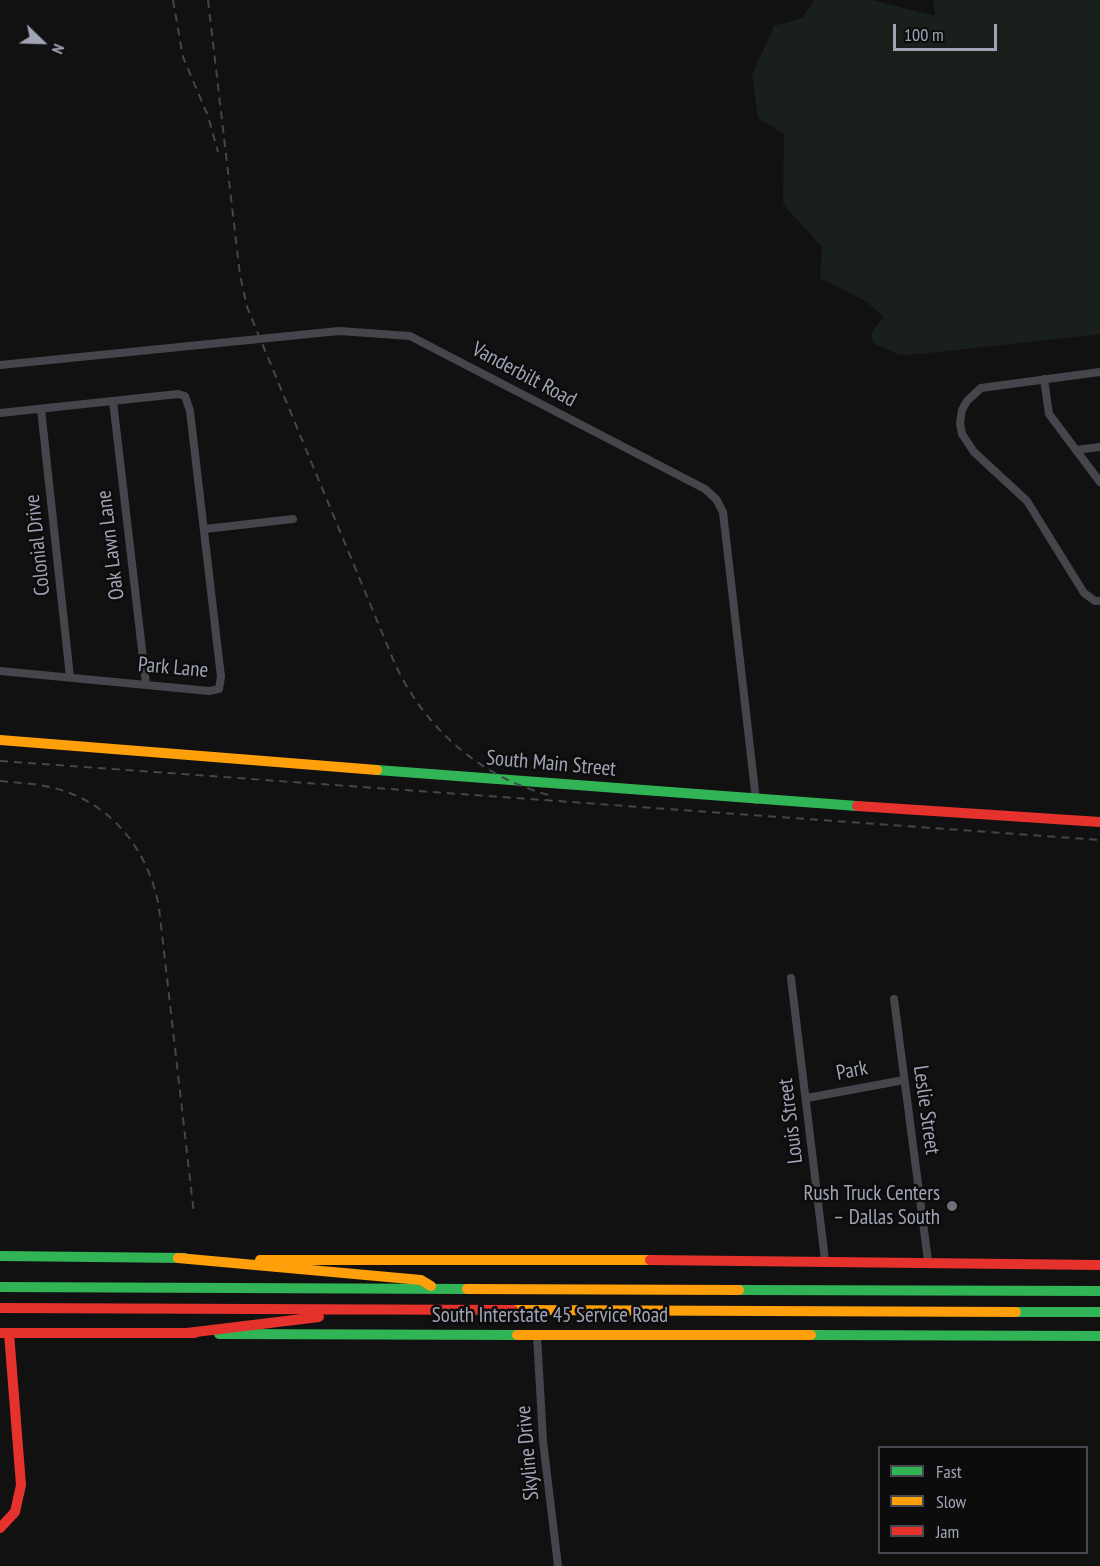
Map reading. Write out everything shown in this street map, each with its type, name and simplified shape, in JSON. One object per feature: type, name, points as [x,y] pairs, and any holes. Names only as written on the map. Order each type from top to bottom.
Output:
[{"type":"main road","name":"South Main Street","points":[[0,740],[756,800],[1100,822]]},
{"type":"main road","points":[[0,1256],[442,1262],[825,1260],[1100,1264]]},
{"type":"main road","points":[[178,1258],[421,1280],[435,1289]]},
{"type":"main road","points":[[0,1287],[1100,1291]]},
{"type":"main road","points":[[0,1308],[1100,1312]]},
{"type":"main road","points":[[187,1333],[280,1320],[358,1315],[388,1309]]},
{"type":"main road","points":[[0,1528],[15,1512],[21,1485],[4,1333]]},
{"type":"main road","name":"South Interstate 45 Service Road","points":[[4,1333],[1100,1336]]},
{"type":"street","name":"Vanderbilt Road","points":[[0,365],[339,331],[399,333],[410,336],[705,489],[716,499],[723,512],[756,800]]},
{"type":"street","points":[[1100,372],[989,386],[974,393],[962,410],[960,423],[962,434],[974,452],[1027,501],[1084,593],[1100,601]]},
{"type":"street","points":[[1044,379],[1049,414],[1100,482]]},
{"type":"street","name":"Park Lane","points":[[0,413],[178,394],[189,402],[221,684],[219,688],[209,691],[0,671]]},
{"type":"street","name":"Oak Lawn Lane","points":[[113,401],[146,684]]},
{"type":"street","name":"Colonial Drive","points":[[41,409],[70,677]]},
{"type":"street","points":[[1076,450],[1100,447]]},
{"type":"street","points":[[205,529],[293,519]]},
{"type":"street","name":"Louis Street","points":[[792,978],[825,1260]]},
{"type":"street","name":"Leslie Street","points":[[894,999],[928,1262]]},
{"type":"street","name":"Park","points":[[807,1098],[904,1080]]},
{"type":"street","name":"Skyline Drive","points":[[537,1335],[543,1441],[558,1566]]},
{"type":"shaded area","points":[[814,0],[872,0],[935,16],[933,0],[1100,0],[1100,334],[900,355],[873,343],[871,333],[883,317],[867,302],[820,278],[822,247],[783,204],[784,134],[758,118],[752,75],[774,26],[802,18]]},
{"type":"railway","points":[[173,0],[183,57],[208,116],[218,152]]},
{"type":"railway","points":[[208,0],[240,275],[247,307],[395,664],[422,709],[457,747],[500,776],[549,795]]},
{"type":"railway","points":[[0,761],[1100,840]]},
{"type":"railway","points":[[0,781],[32,784],[64,791],[100,809],[128,836],[148,870],[159,908],[194,1214]]},
{"type":"traffic: fast","points":[[377,770],[857,806]]},
{"type":"traffic: fast","points":[[0,1256],[185,1258]]},
{"type":"traffic: fast","points":[[0,1287],[467,1289]]},
{"type":"traffic: fast","points":[[739,1290],[1100,1291]]},
{"type":"traffic: fast","points":[[1016,1312],[1100,1312]]},
{"type":"traffic: fast","points":[[219,1334],[517,1335]]},
{"type":"traffic: fast","points":[[811,1335],[1100,1336]]},
{"type":"traffic: slow","points":[[0,740],[377,770]]},
{"type":"traffic: slow","points":[[178,1258],[421,1280],[431,1286]]},
{"type":"traffic: slow","points":[[260,1260],[650,1260]]},
{"type":"traffic: slow","points":[[467,1289],[739,1290]]},
{"type":"traffic: slow","points":[[513,1310],[1016,1312]]},
{"type":"traffic: slow","points":[[517,1335],[811,1335]]},
{"type":"traffic: jam","points":[[857,806],[1100,822]]},
{"type":"traffic: jam","points":[[650,1260],[1100,1265]]},
{"type":"traffic: jam","points":[[0,1308],[513,1310]]},
{"type":"traffic: jam","points":[[187,1333],[319,1317]]},
{"type":"traffic: jam","points":[[0,1333],[195,1333]]},
{"type":"traffic: jam","points":[[0,1528],[15,1512],[21,1485],[9,1333]]},
{"type":"place","name":"Rush Truck Centers – Dallas South","points":[[952,1206]]}]
